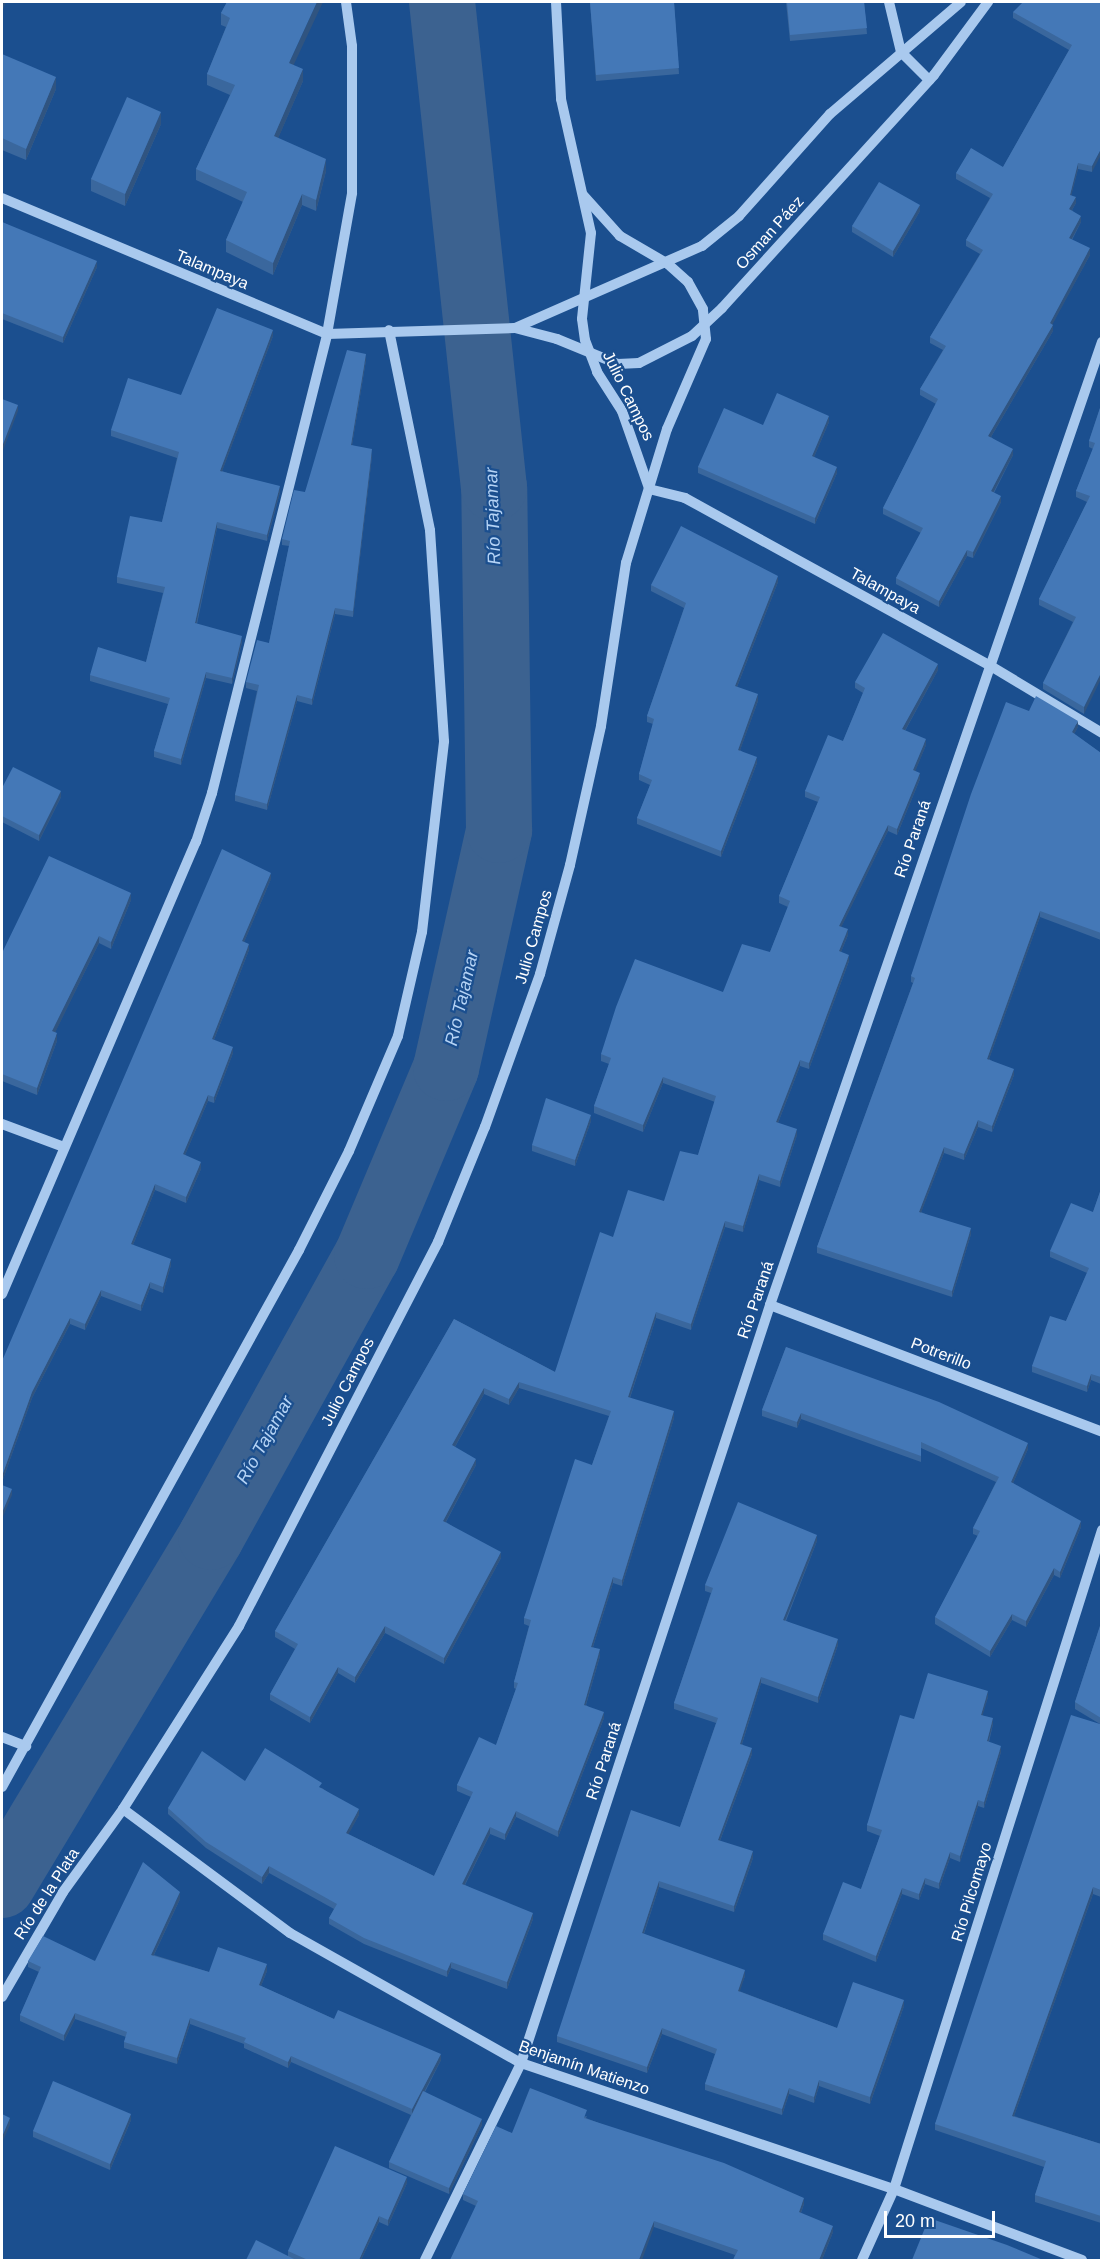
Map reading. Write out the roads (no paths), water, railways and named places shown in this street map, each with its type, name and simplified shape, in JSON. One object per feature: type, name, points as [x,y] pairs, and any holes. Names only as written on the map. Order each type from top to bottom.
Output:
[{"type":"street","points":[[2,1294],[196,842],[212,793],[327,334],[352,194],[352,46],[346,2]]},
{"type":"street","name":"Julio Campos","points":[[123,1809],[238,1626],[438,1242],[485,1127],[540,974],[570,865],[601,726],[626,563],[649,489],[621,411],[590,355],[582,319],[591,233],[561,99],[556,2]]},
{"type":"street","points":[[889,2],[902,52],[929,80]]},
{"type":"street","name":"Osman Páez","points":[[515,328],[642,271],[668,264],[702,246],[739,216],[830,114],[961,2]]},
{"type":"street","name":"Osman Páez","points":[[418,329],[515,328],[557,339],[590,355],[618,364],[639,363],[692,336],[929,80],[988,2]]},
{"type":"street","points":[[583,195],[620,236],[668,264],[688,282],[703,309],[706,339],[667,429],[649,489]]},
{"type":"street","name":"Talampaya","points":[[2,198],[327,334],[418,329]]},
{"type":"street","points":[[2,1787],[299,1250],[349,1151],[398,1036],[422,932],[444,741],[430,530],[389,330]]},
{"type":"street","name":"Río Paraná","points":[[425,2260],[521,2063],[770,1305],[988,665],[1101,342]]},
{"type":"street","name":"Talampaya","points":[[649,489],[685,498],[988,665],[1101,733]]},
{"type":"street","points":[[2,1124],[64,1147]]},
{"type":"street","name":"Potrerillo","points":[[770,1305],[1101,1432]]},
{"type":"street","name":"Río Pilcomayo","points":[[862,2260],[894,2189],[1101,1530]]},
{"type":"street","points":[[2,1737],[26,1746]]},
{"type":"street","name":"Río de la Plata","points":[[2,1997],[63,1892],[123,1809]]},
{"type":"street","name":"Benjamín Matienzo","points":[[123,1809],[290,1933],[521,2063],[894,2189],[1082,2260]]},
{"type":"waterway","name":"Río Tajamar","points":[[2,1885],[211,1537],[367,1256],[446,1068],[499,830],[494,488],[442,2]]}]
